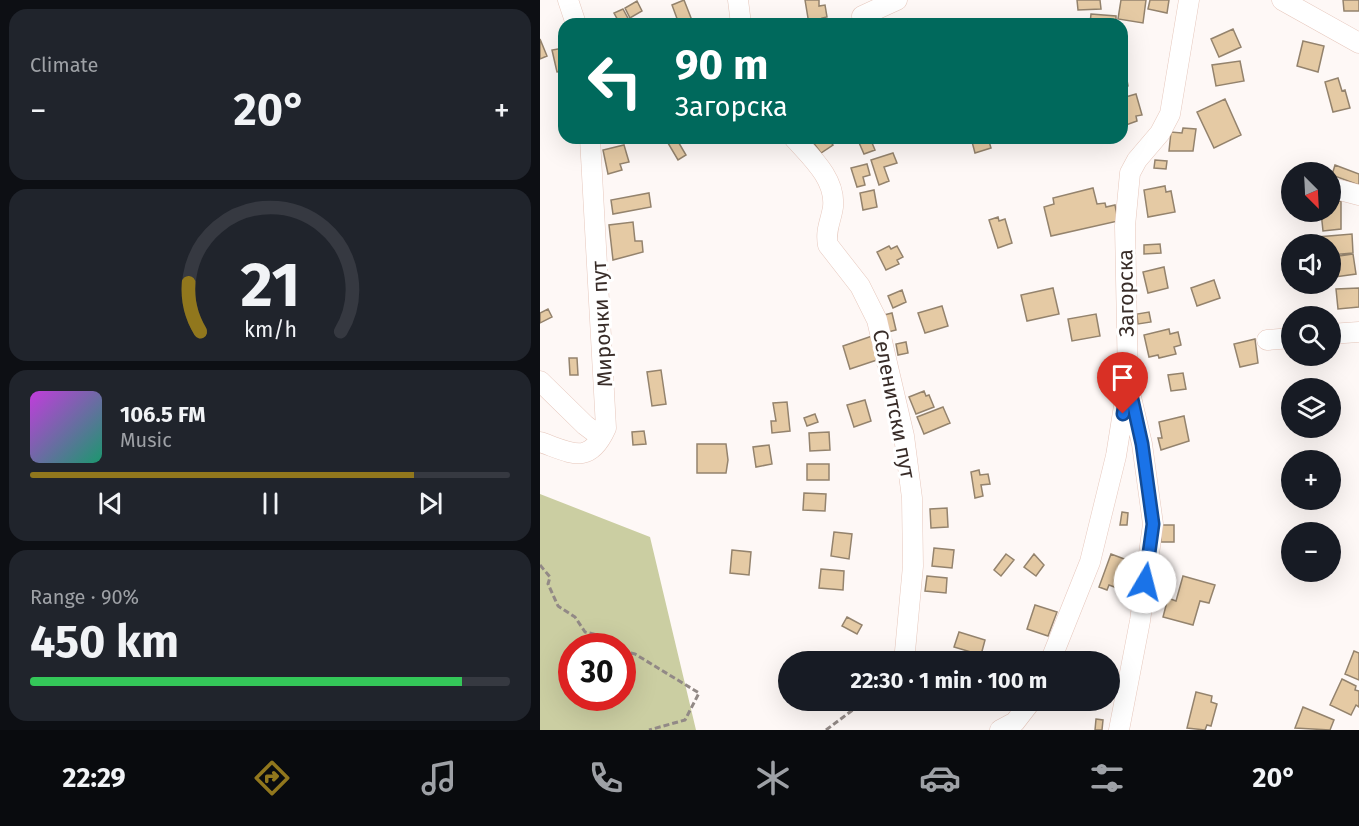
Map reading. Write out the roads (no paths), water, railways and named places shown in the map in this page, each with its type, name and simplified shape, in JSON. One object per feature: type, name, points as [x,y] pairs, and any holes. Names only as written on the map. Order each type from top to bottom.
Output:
[{"type":"street","points":[[568,0],[574,18]]},
{"type":"street","points":[[738,0],[740,18]]},
{"type":"street","points":[[862,16],[897,0]]},
{"type":"street","name":"Загорска","points":[[1055,651],[1079,592],[1100,527],[1116,456],[1128,381],[1125,226],[1130,173],[1137,160],[1161,133],[1170,114],[1189,0]]},
{"type":"street","points":[[1282,0],[1359,43]]},
{"type":"street","name":"Мирочки пут","points":[[590,144],[606,417],[601,437]]},
{"type":"street","name":"Селенитски пут","points":[[799,144],[824,173],[829,184],[833,206],[826,234],[828,245],[870,303],[892,374],[912,498],[913,566],[905,651]]},
{"type":"street","points":[[1341,333],[1359,332]]},
{"type":"street","points":[[1268,340],[1281,339]]},
{"type":"street","points":[[540,381],[585,425],[601,437],[587,453],[576,455],[540,442]]},
{"type":"street","points":[[1119,730],[1140,621],[1153,524],[1142,444],[1128,381]]},
{"type":"street","points":[[1000,730],[1015,722],[1024,711]]}]
